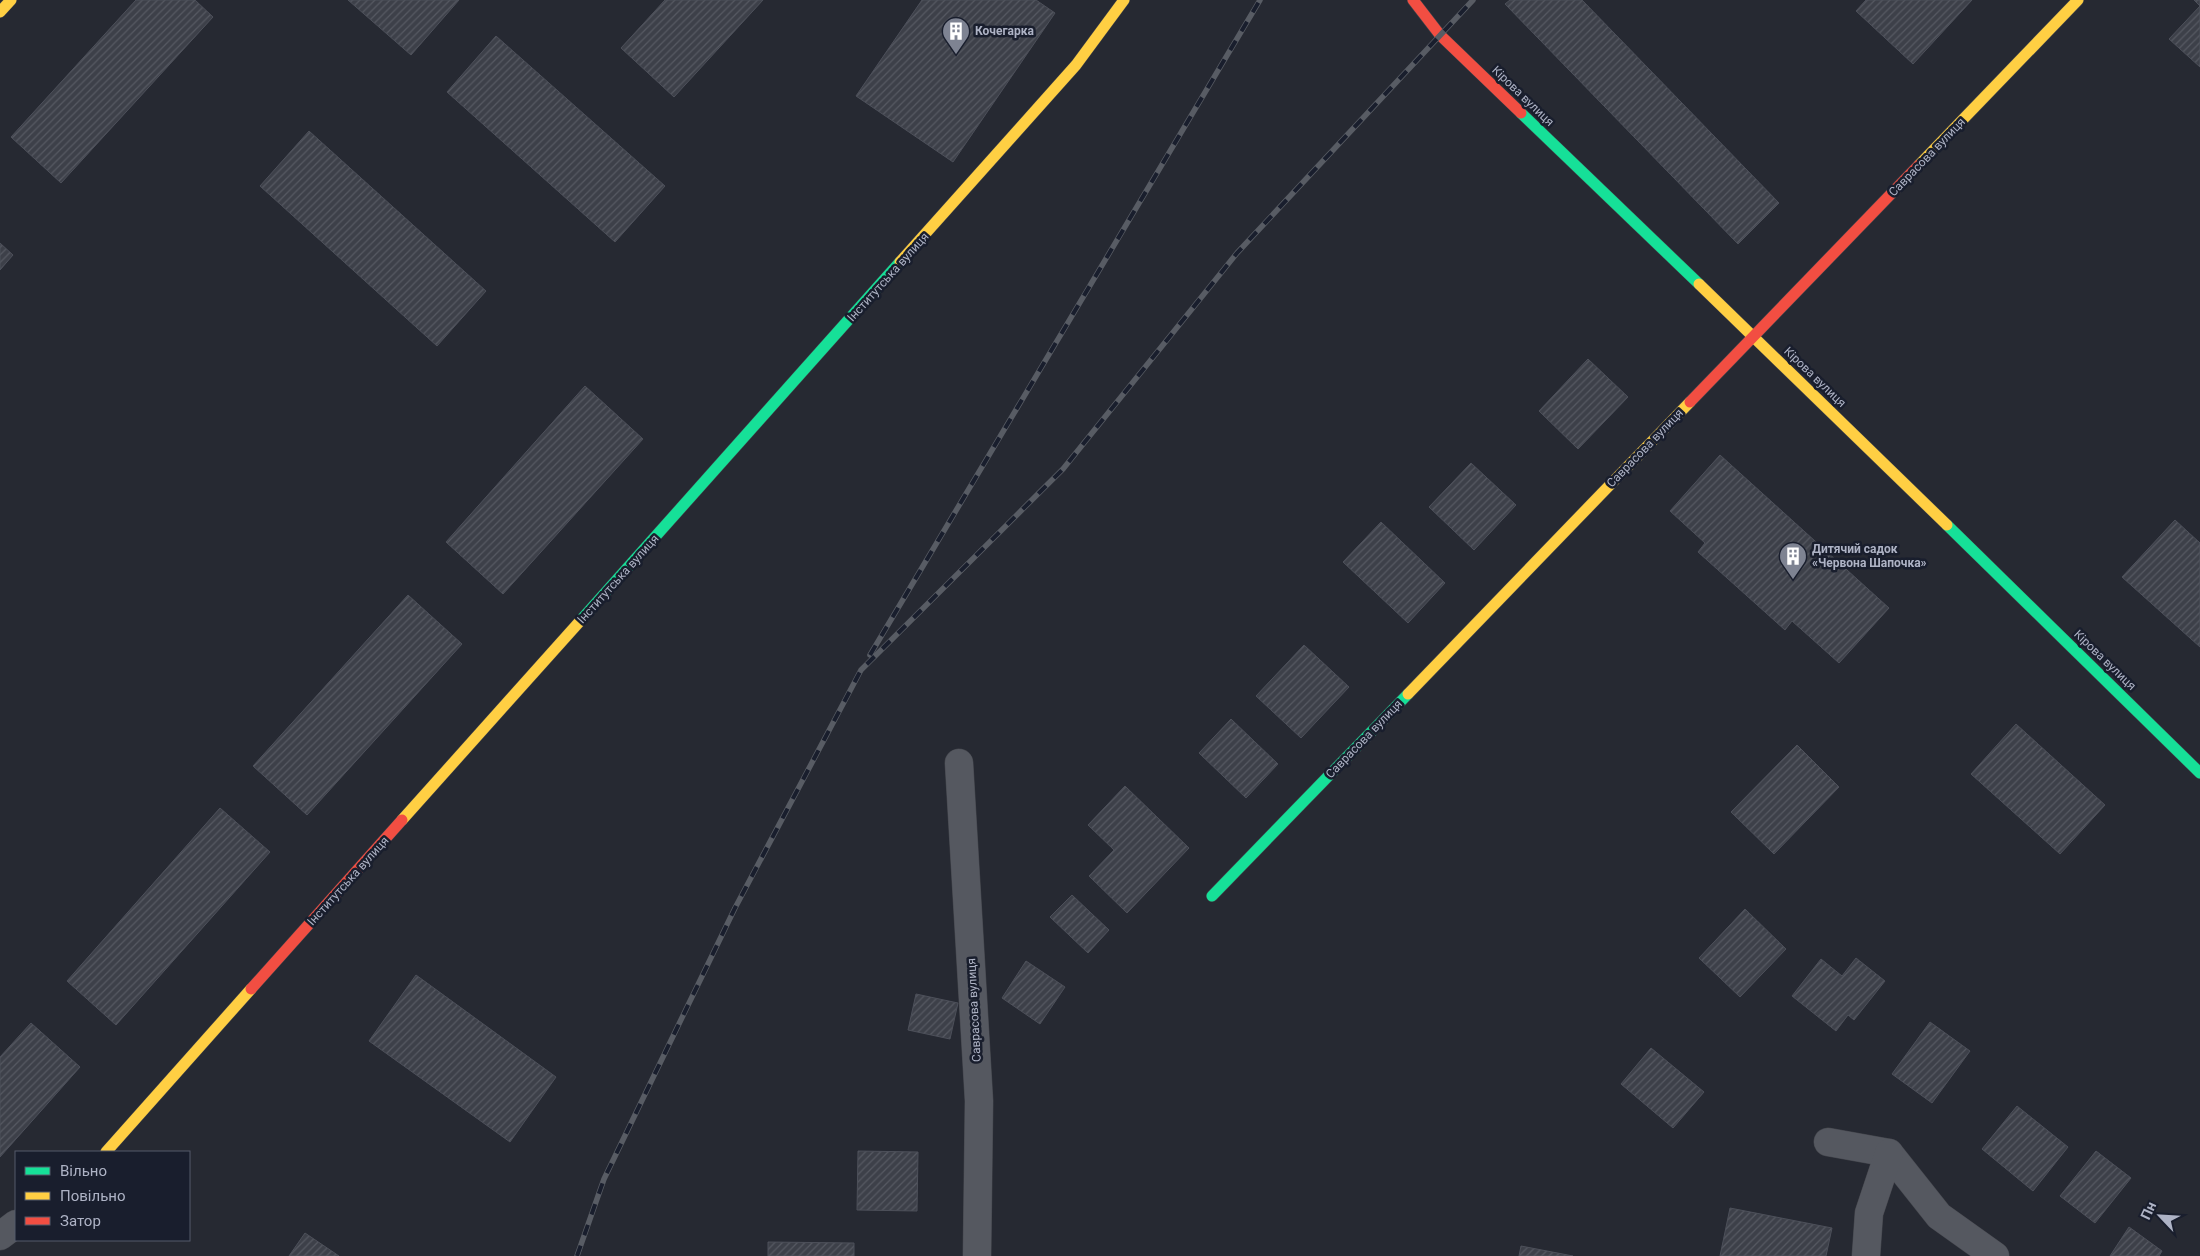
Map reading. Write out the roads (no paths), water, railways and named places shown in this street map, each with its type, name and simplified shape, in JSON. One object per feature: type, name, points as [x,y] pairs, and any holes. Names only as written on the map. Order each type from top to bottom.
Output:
[{"type":"street","points":[[0,12],[10,0]]},
{"type":"street","name":"Інститутська вулиця","points":[[107,1151],[1076,66],[1124,0]]},
{"type":"street","name":"Кірова вулиця","points":[[1412,0],[1440,35],[1753,336],[2200,773]]},
{"type":"street","name":"Саврасова вулиця","points":[[1212,896],[2078,0]]},
{"type":"street","name":"Саврасова вулиця","points":[[959,763],[979,1101],[976,1256]]},
{"type":"street","points":[[1828,1142],[1889,1153],[1939,1216],[1995,1256]]},
{"type":"street","points":[[1866,1256],[1869,1213],[1889,1153]]},
{"type":"street","points":[[0,1236],[15,1225]]},
{"type":"railway","points":[[870,655],[1260,0]]},
{"type":"railway","points":[[577,1256],[604,1179],[735,908],[861,670],[1063,469],[1237,253],[1473,0]]},
{"type":"place","name":"Кочегарка","points":[[956,55]]},
{"type":"place","name":"Дитячий садок «Червона Шапочка»","points":[[1793,580]]}]
